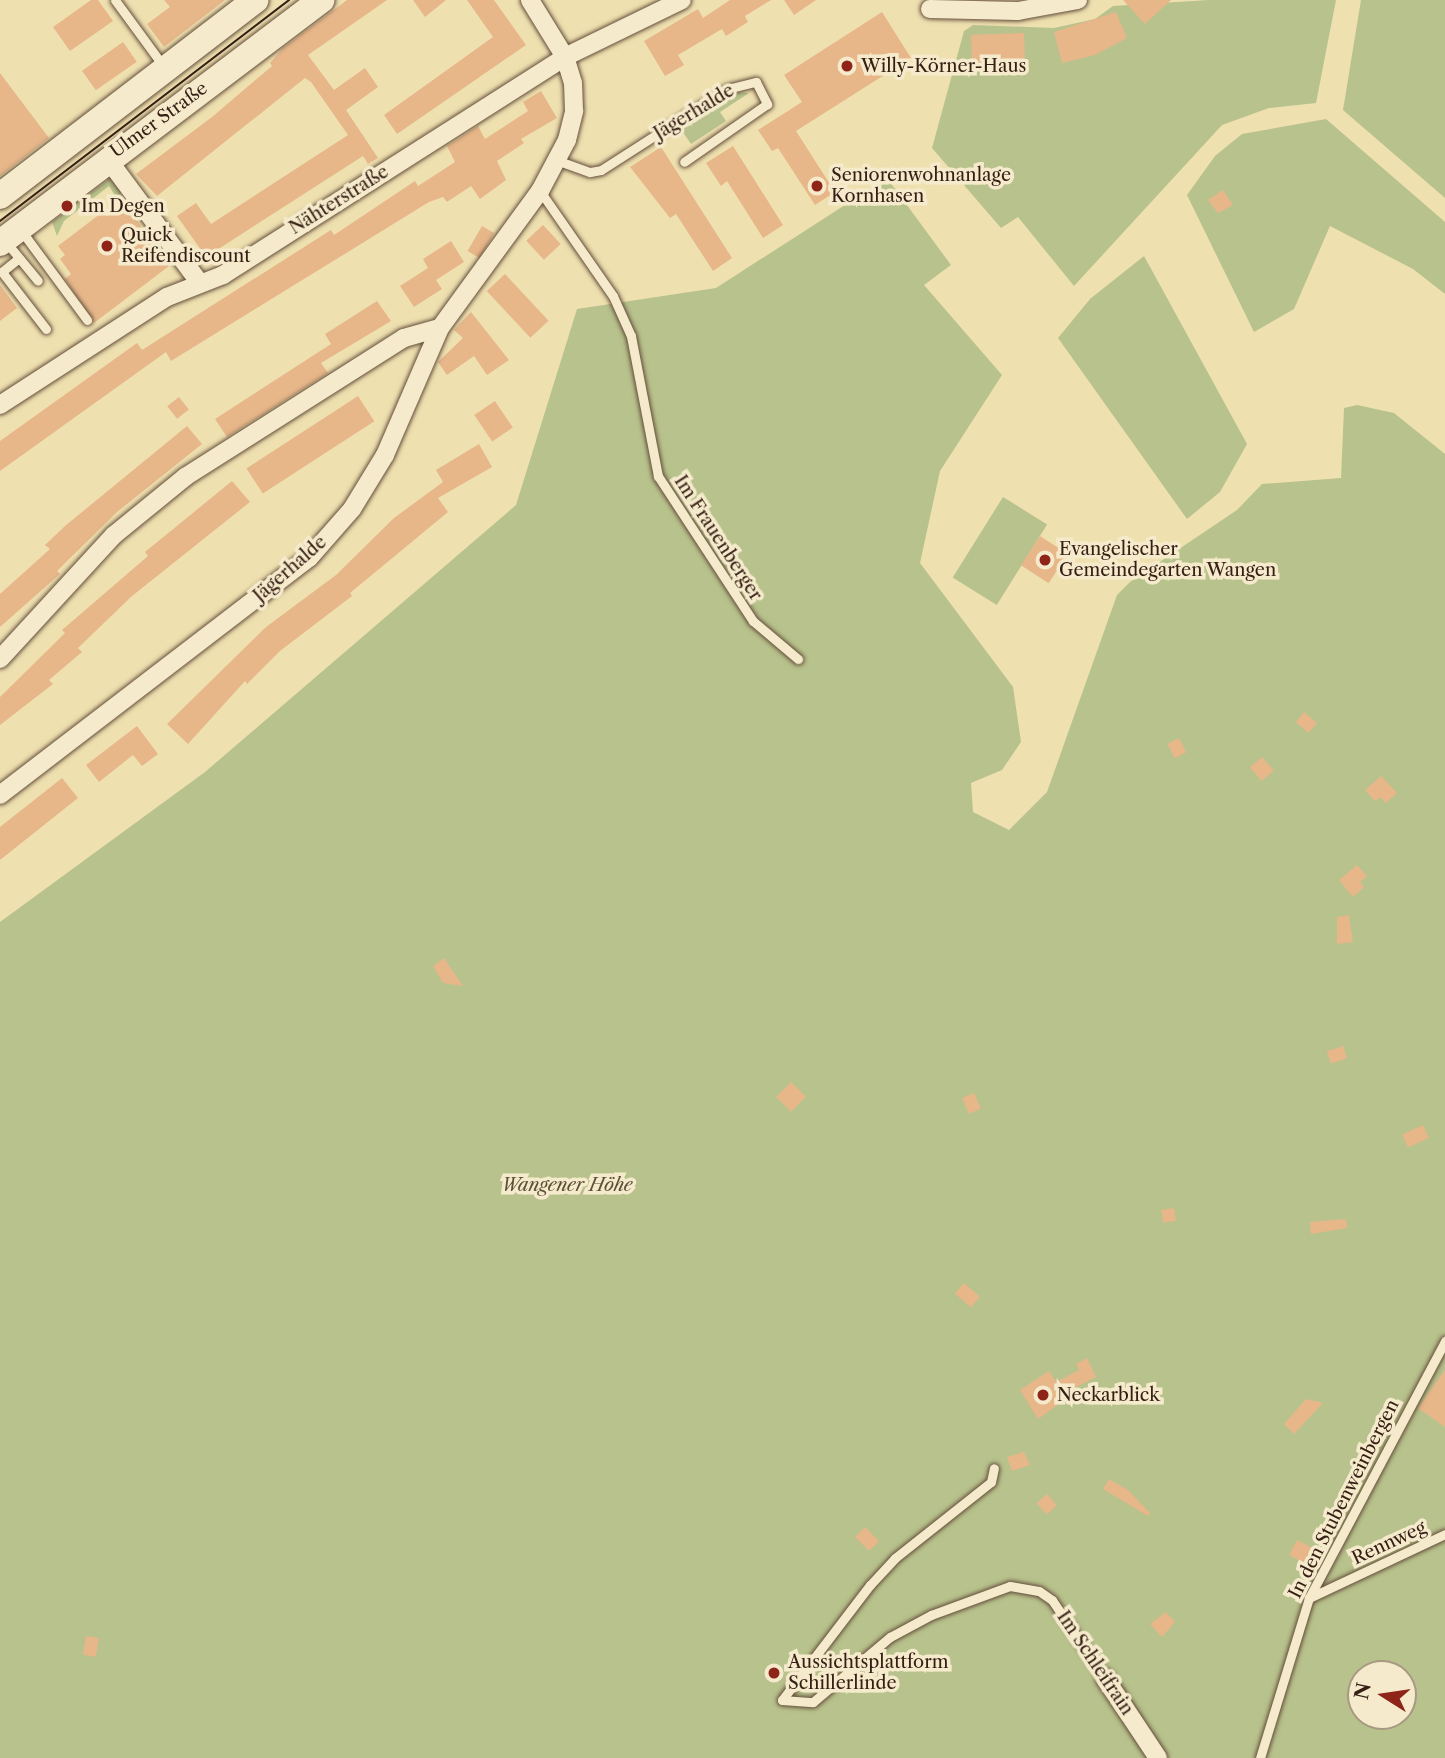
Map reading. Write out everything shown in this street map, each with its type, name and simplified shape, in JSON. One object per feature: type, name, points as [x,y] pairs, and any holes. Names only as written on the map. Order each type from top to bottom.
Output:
[{"type":"street","name":"Ulmer Straße","points":[[0,196],[255,0]]},
{"type":"street","name":"Ulmer Straße","points":[[11,242],[107,158],[321,0]]},
{"type":"street","name":"Jägerhalde","points":[[0,795],[309,558],[352,509],[385,455],[440,328],[540,191],[559,160],[574,111],[573,83],[565,57],[530,0]]},
{"type":"street","points":[[930,9],[1018,11],[1078,0]]},
{"type":"street","name":"Nähterstraße","points":[[0,405],[167,297],[199,282],[223,275],[565,57],[672,2]]},
{"type":"street","points":[[107,158],[199,282]]},
{"type":"street","points":[[0,659],[114,535],[185,477],[404,338],[440,328]]},
{"type":"street","name":"Im Schleifrain","points":[[1105,1678],[1158,1758]]},
{"type":"lane","points":[[115,0],[165,69]]},
{"type":"lane","name":"Jägerhalde","points":[[559,160],[590,172],[601,170],[727,89],[756,82],[767,104],[684,162]]},
{"type":"lane","name":"Im Frauenberger","points":[[540,191],[612,296],[631,336],[658,476],[753,621],[798,659]]},
{"type":"lane","points":[[11,242],[38,281]]},
{"type":"lane","points":[[11,242],[87,320]]},
{"type":"lane","points":[[11,242],[2,272],[46,329]]},
{"type":"lane","name":"In den Stubenweinbergen","points":[[1260,1758],[1309,1598],[1445,1341]]},
{"type":"lane","name":"Im Schleifrain","points":[[994,1468],[991,1482],[895,1558],[870,1585],[782,1700],[813,1702],[890,1637],[930,1615],[1010,1586],[1039,1591],[1052,1600],[1105,1678]]},
{"type":"lane","name":"Rennweg","points":[[1309,1598],[1445,1534]]},
{"type":"green space","points":[[1209,0],[1336,0],[1316,103],[1269,108],[1222,125],[1074,286],[1018,217],[1001,228],[932,148],[964,31],[973,25],[1054,28],[1095,19],[1113,6]]},
{"type":"green space","points":[[1361,0],[1445,0],[1445,198],[1343,110]]},
{"type":"green space","points":[[734,92],[749,93],[720,112],[726,121],[691,144],[680,128]]},
{"type":"green space","points":[[1326,119],[1445,222],[1445,294],[1413,269],[1330,226],[1294,309],[1254,332],[1187,195],[1215,156],[1242,134]]},
{"type":"green space","points":[[112,177],[122,192],[116,197],[109,186],[64,221],[57,236],[52,222]]},
{"type":"green space","name":"Wangener Höhe","points":[[887,178],[951,265],[924,285],[1002,375],[940,471],[920,563],[1013,687],[1021,742],[1002,770],[971,783],[973,812],[1009,830],[1047,792],[1117,595],[1130,582],[1237,510],[1262,484],[1341,478],[1344,408],[1357,405],[1394,413],[1445,454],[1445,1758],[0,1758],[0,922],[205,772],[516,505],[577,309],[716,288]]},
{"type":"green space","points":[[1144,256],[1247,444],[1220,492],[1187,519],[1058,338],[1090,299]]},
{"type":"green space","points":[[1003,497],[1047,525],[997,605],[953,578]]},
{"type":"building","points":[[91,0],[98,0],[113,21],[70,51],[53,27]]},
{"type":"building","points":[[164,0],[225,0],[164,47],[147,24],[170,7]]},
{"type":"building","points":[[347,0],[387,0],[308,55],[334,90],[365,68],[378,87],[346,110],[378,158],[368,164],[363,156],[206,257],[177,216],[196,203],[211,224],[348,135],[311,82],[305,78],[157,196],[136,174],[212,117],[272,66],[270,63],[283,48]]},
{"type":"building","points":[[413,0],[446,0],[425,17]]},
{"type":"building","points":[[467,0],[494,0],[526,45],[397,134],[384,115],[493,37]]},
{"type":"building","points":[[730,0],[771,0],[745,16],[748,22],[726,36],[722,29],[678,55],[684,65],[665,76],[644,41],[698,9],[703,18]]},
{"type":"building","points":[[784,0],[816,0],[794,15]]},
{"type":"building","points":[[1123,0],[1171,0],[1145,24]]},
{"type":"building","name":"Willy-Körner-Haus","points":[[882,12],[911,58],[796,131],[835,192],[815,205],[778,148],[772,151],[758,130],[802,102],[784,75]]},
{"type":"building","points":[[1116,12],[1127,38],[1095,55],[1062,63],[1054,32]]},
{"type":"building","points":[[1024,33],[1025,62],[972,64],[971,35]]},
{"type":"building","points":[[123,42],[137,62],[96,90],[82,71]]},
{"type":"building","points":[[0,73],[49,138],[0,176]]},
{"type":"building","points":[[541,91],[557,118],[521,139],[524,143],[497,161],[506,180],[480,199],[471,186],[447,202],[443,197],[429,202],[171,361],[166,352],[0,471],[0,441],[137,343],[142,350],[331,230],[334,235],[415,181],[418,186],[455,162],[447,146],[478,126],[485,139],[528,111],[523,102]]},
{"type":"building","points":[[733,146],[783,225],[763,238],[727,181],[721,186],[706,163]]},
{"type":"building","points":[[661,147],[732,258],[713,271],[676,214],[670,218],[630,167]]},
{"type":"building","points":[[1223,190],[1233,205],[1218,213],[1208,200]]},
{"type":"building","points":[[121,198],[169,266],[94,323],[65,279],[71,274],[60,259],[65,255],[58,246]]},
{"type":"building","points":[[543,225],[561,244],[544,260],[526,241]]},
{"type":"building","points":[[482,226],[494,233],[480,258],[468,251]]},
{"type":"building","points":[[451,241],[464,262],[436,280],[442,289],[414,307],[400,286],[428,268],[423,259]]},
{"type":"building","points":[[505,274],[549,321],[530,338],[487,291]]},
{"type":"building","points":[[0,285],[17,308],[0,321]]},
{"type":"building","points":[[377,301],[391,321],[321,363],[328,373],[227,437],[215,419],[331,344],[325,334]]},
{"type":"building","points":[[471,312],[509,360],[487,375],[474,356],[447,375],[438,362],[463,338],[454,330]]},
{"type":"building","points":[[358,396],[374,421],[263,494],[246,468]]},
{"type":"building","points":[[179,397],[189,410],[177,419],[167,406]]},
{"type":"building","points":[[495,401],[513,428],[492,442],[474,415]]},
{"type":"building","points":[[187,426],[202,444],[117,512],[57,571],[60,574],[0,627],[0,594],[50,549],[45,545]]},
{"type":"building","points":[[479,444],[492,467],[438,498],[448,512],[350,593],[352,596],[280,651],[247,684],[245,681],[188,744],[167,724],[266,627],[336,575],[394,518],[443,482],[436,470]]},
{"type":"building","points":[[232,481],[250,502],[132,596],[78,648],[82,652],[49,680],[53,684],[0,725],[0,697],[65,633],[62,630],[148,556],[145,552]]},
{"type":"building","name":"Evangelischer Gemeindegarten Wangen","points":[[1040,536],[1068,554],[1049,583],[1021,565]]},
{"type":"building","points":[[1304,712],[1317,723],[1309,733],[1296,722]]},
{"type":"building","points":[[137,726],[158,754],[142,766],[133,755],[99,782],[86,765]]},
{"type":"building","points":[[1179,738],[1186,752],[1175,758],[1167,744]]},
{"type":"building","points":[[1262,757],[1274,771],[1262,781],[1250,767]]},
{"type":"building","points":[[1381,776],[1397,793],[1386,803],[1380,797],[1375,801],[1365,790]]},
{"type":"building","points":[[62,778],[78,798],[0,860],[0,827]]},
{"type":"building","points":[[1357,865],[1367,876],[1360,882],[1364,887],[1353,897],[1339,880]]},
{"type":"building","points":[[1349,915],[1353,942],[1337,944],[1337,917]]},
{"type":"building","points":[[444,958],[463,986],[443,983],[433,966]]},
{"type":"building","points":[[1343,1046],[1347,1058],[1331,1064],[1327,1051]]},
{"type":"building","points":[[791,1082],[806,1097],[791,1112],[776,1097]]},
{"type":"building","points":[[974,1093],[981,1109],[969,1114],[962,1098]]},
{"type":"building","points":[[1423,1125],[1429,1138],[1408,1147],[1402,1135]]},
{"type":"building","points":[[1174,1208],[1176,1221],[1163,1223],[1161,1210]]},
{"type":"building","points":[[1346,1219],[1347,1228],[1311,1234],[1310,1222]]},
{"type":"building","points":[[964,1283],[980,1297],[971,1307],[955,1294]]},
{"type":"building","name":"Neckarblick","points":[[1087,1358],[1096,1377],[1063,1394],[1066,1399],[1038,1419],[1020,1390],[1049,1371],[1056,1382],[1079,1370],[1076,1364]]},
{"type":"building","points":[[1445,1370],[1445,1427],[1418,1408]]},
{"type":"building","points":[[1306,1399],[1323,1403],[1294,1434],[1284,1424]]},
{"type":"building","points":[[1024,1452],[1030,1465],[1012,1471],[1007,1457]]},
{"type":"building","points":[[1109,1479],[1128,1490],[1150,1513],[1148,1516],[1103,1489]]},
{"type":"building","points":[[1047,1494],[1057,1505],[1047,1515],[1037,1503]]},
{"type":"building","points":[[865,1527],[879,1541],[869,1551],[855,1537]]},
{"type":"building","points":[[1297,1540],[1312,1548],[1304,1563],[1289,1555]]},
{"type":"building","points":[[1166,1612],[1175,1622],[1162,1637],[1150,1624]]},
{"type":"building","points":[[86,1636],[99,1638],[96,1657],[83,1655]]},
{"type":"tram line","points":[[0,221],[289,0]]},
{"type":"place","name":"Willy-Körner-Haus","points":[[847,66]]},
{"type":"place","name":"Seniorenwohnanlage Kornhasen","points":[[817,186]]},
{"type":"place","name":"Im Degen","points":[[67,206]]},
{"type":"place","name":"Quick Reifendiscount","points":[[107,246]]},
{"type":"place","name":"Evangelischer Gemeindegarten Wangen","points":[[1045,560]]},
{"type":"place","name":"Neckarblick","points":[[1043,1395]]},
{"type":"place","name":"Aussichtsplattform Schillerlinde","points":[[774,1673]]}]
